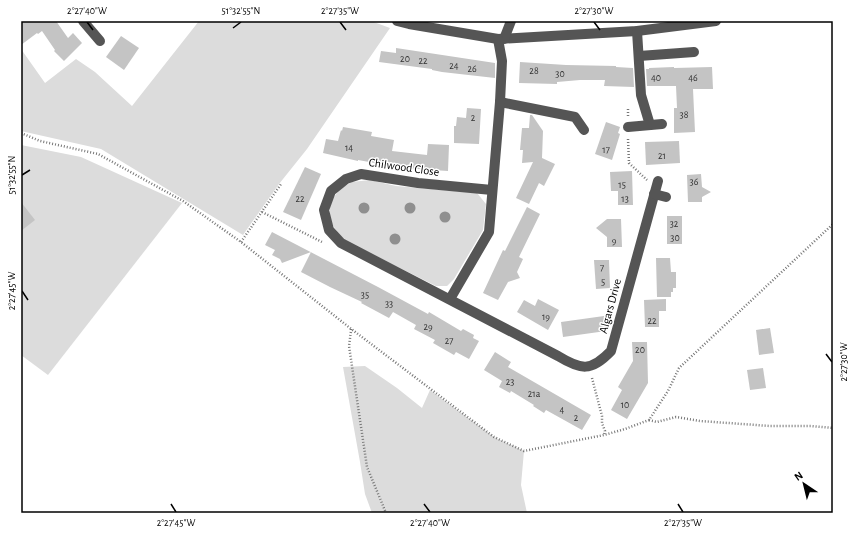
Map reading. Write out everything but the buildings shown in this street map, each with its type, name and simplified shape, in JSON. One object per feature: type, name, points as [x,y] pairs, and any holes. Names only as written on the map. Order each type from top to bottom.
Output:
[{"type":"street","points":[[83,21],[100,41]]},
{"type":"street","points":[[397,21],[501,39],[637,31],[716,21]]},
{"type":"street","points":[[450,298],[489,232],[500,102],[502,61],[501,39],[511,21]]},
{"type":"street","points":[[637,31],[641,95],[650,125]]},
{"type":"street","points":[[639,59],[694,52]]},
{"type":"street","points":[[500,102],[575,116],[584,130]]},
{"type":"street","points":[[628,126],[662,124]]},
{"type":"street","name":"Chilwood Close","points":[[492,190],[418,184],[361,174],[346,179],[331,191],[324,210],[329,230],[341,243],[450,298],[573,365],[582,367],[589,366]]},
{"type":"street","points":[[656,188],[666,197]]},
{"type":"street","name":"Algars Drive","points":[[589,366],[602,361],[611,351],[656,188]]},
{"type":"path","points":[[628,109],[629,163],[656,188]]},
{"type":"path","points":[[21,133],[40,141],[98,154],[183,201],[241,242],[350,328],[494,437],[524,451],[604,435],[649,420],[668,391],[679,368],[833,224]]},
{"type":"path","points":[[241,242],[281,184]]},
{"type":"path","points":[[262,212],[325,243],[336,238]]},
{"type":"path","points":[[350,328],[349,346],[368,467],[386,513]]},
{"type":"path","points":[[589,366],[602,416],[602,423],[605,431],[604,435]]},
{"type":"path","points":[[649,420],[656,422],[676,417],[700,421],[770,426],[812,426],[833,428]]},
{"type":"shaded area","points":[[199,21],[371,21],[390,28],[307,149],[279,184],[243,235],[101,149],[21,131],[21,49],[45,83],[76,59],[95,72],[132,106]]},
{"type":"shaded area","points":[[21,145],[81,157],[182,203],[48,375],[21,355]]},
{"type":"shaded area","points":[[370,180],[396,186],[477,193],[486,204],[483,230],[454,279],[447,286],[436,286],[342,239],[330,221],[330,202],[340,189],[352,182]]},
{"type":"shaded area","points":[[365,366],[397,388],[422,408],[430,390],[494,437],[524,451],[521,485],[527,513],[372,513],[365,494],[343,367]]}]
